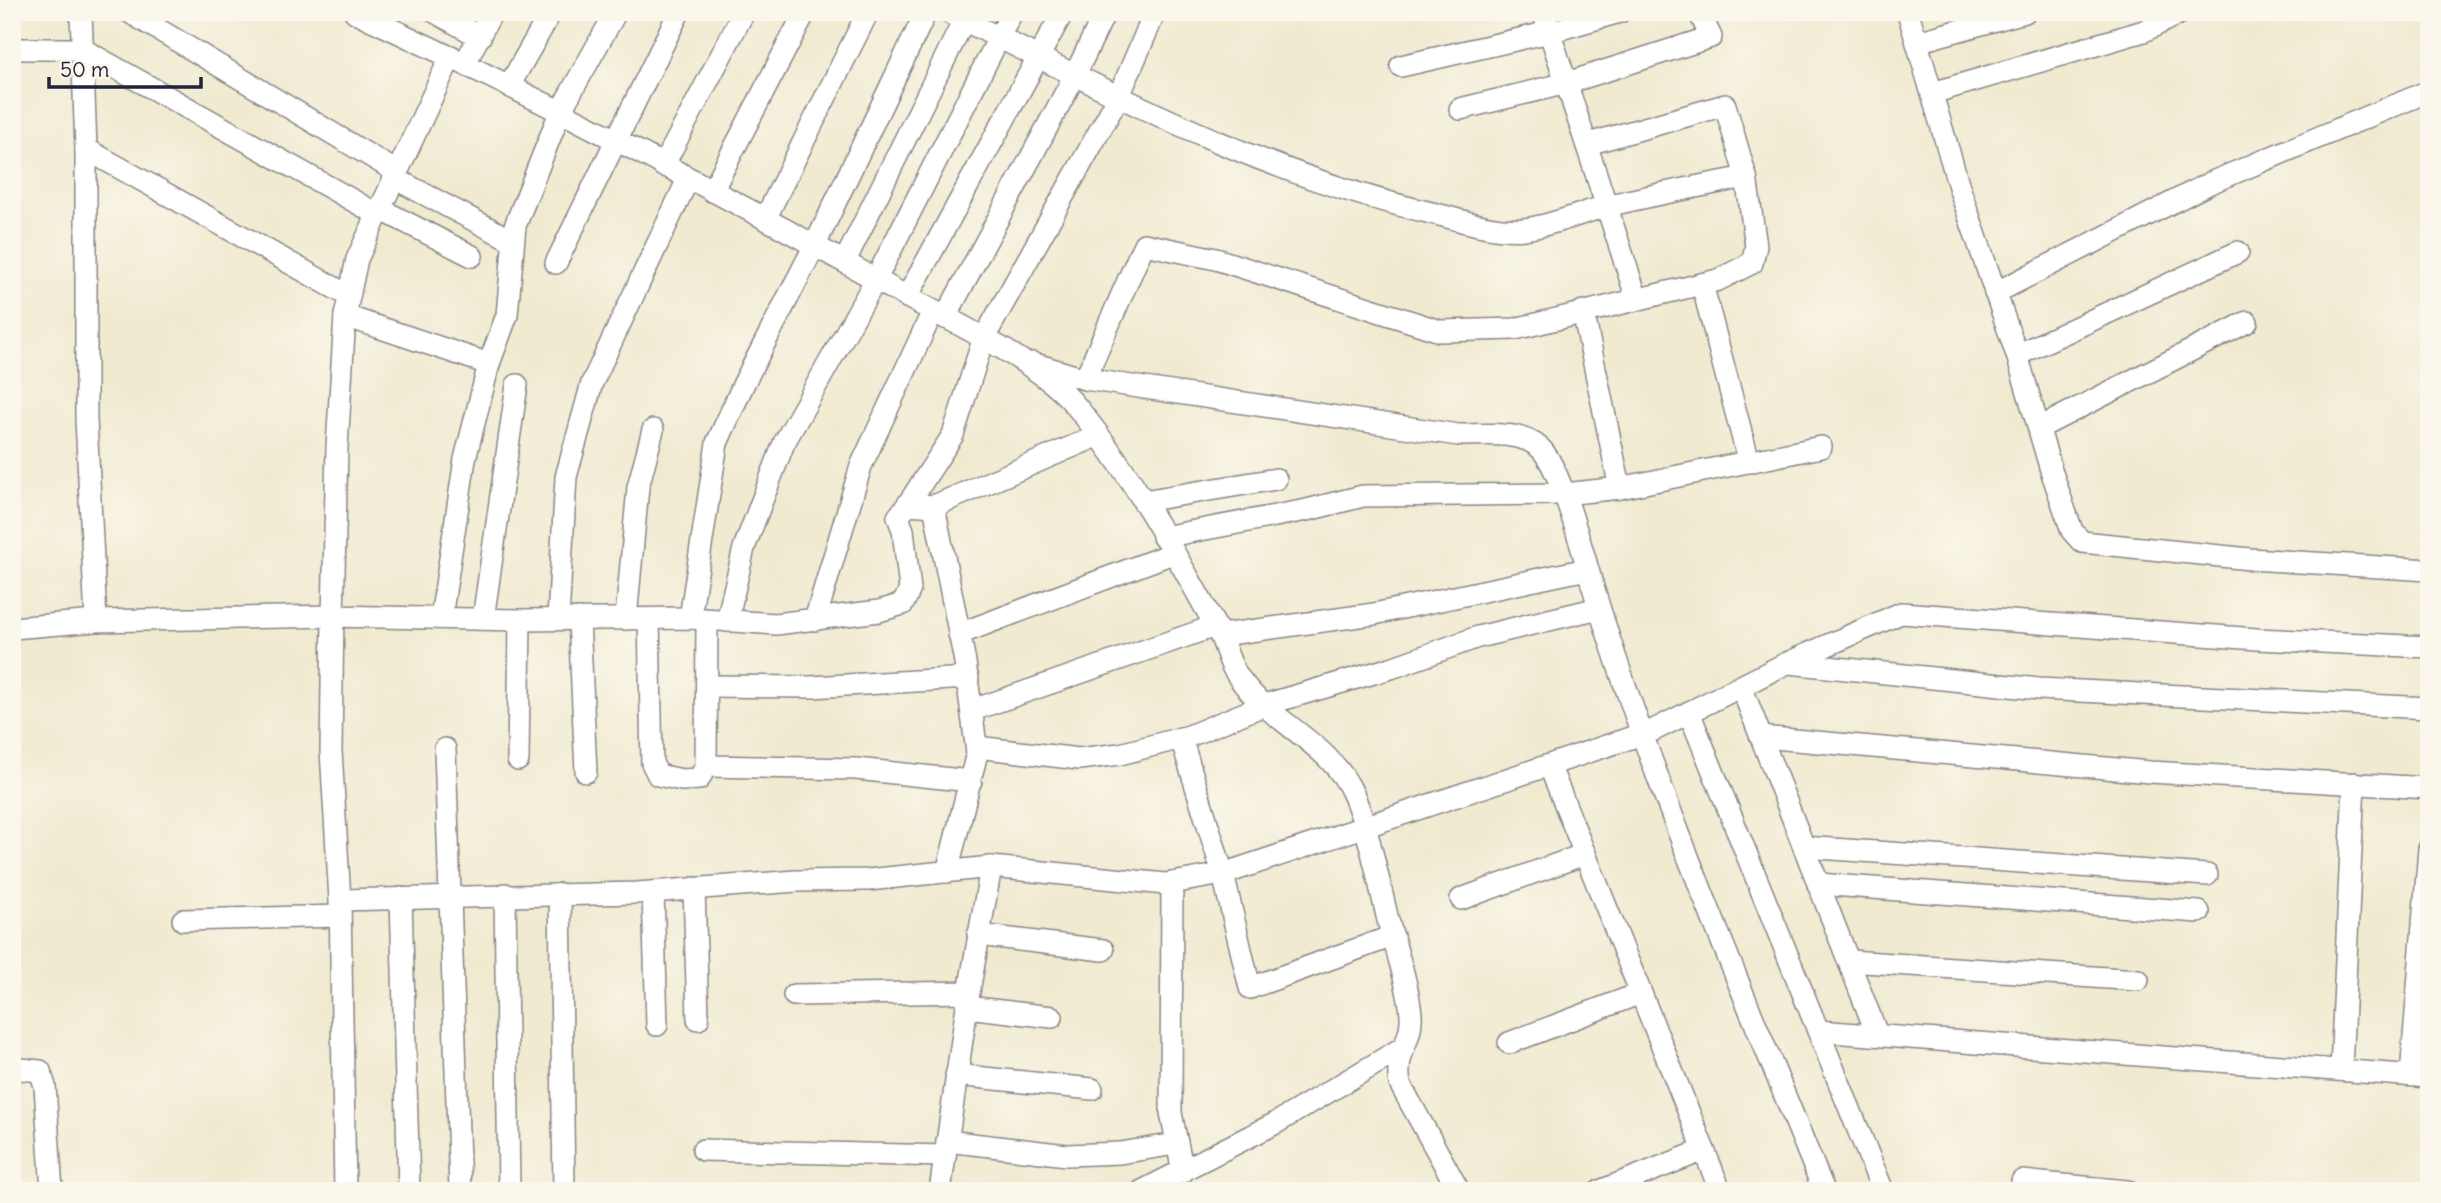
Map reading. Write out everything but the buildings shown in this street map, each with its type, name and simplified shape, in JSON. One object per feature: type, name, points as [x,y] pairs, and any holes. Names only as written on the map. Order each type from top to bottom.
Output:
[{"type":"street","points":[[81,12],[86,149],[86,419],[96,621]]},
{"type":"street","points":[[129,12],[396,175],[513,241]]},
{"type":"street","points":[[355,12],[458,60],[815,244],[1015,358],[1050,382],[1074,404],[1143,501],[1218,631],[1233,667],[1264,705],[1339,769],[1354,795],[1411,1017],[1396,1065],[1400,1084],[1459,1191]]},
{"type":"street","points":[[435,12],[480,37]]},
{"type":"street","points":[[345,1191],[340,908],[331,751],[337,447],[347,306],[357,259],[396,175],[458,60],[480,37],[492,12]]},
{"type":"street","points":[[509,86],[551,12]]},
{"type":"street","points":[[441,618],[465,459],[489,364],[507,315],[515,226],[560,112],[616,12]]},
{"type":"street","points":[[556,263],[679,12]]},
{"type":"street","points":[[663,166],[744,12]]},
{"type":"street","points":[[712,191],[805,12]]},
{"type":"street","points":[[765,219],[868,12]]},
{"type":"street","points":[[649,619],[652,763],[658,775],[682,780],[699,779],[706,766],[708,620],[717,443],[926,12]]},
{"type":"street","points":[[708,620],[744,548],[784,443],[876,279],[1012,12]]},
{"type":"street","points":[[907,296],[1063,12]]},
{"type":"street","points":[[815,620],[861,466],[939,315],[1075,75],[1105,12]]},
{"type":"street","points":[[12,628],[96,621],[333,616],[708,620],[776,624],[879,611],[903,604],[910,589],[903,530],[898,517],[953,435],[983,340],[1119,96],[1155,12]]},
{"type":"street","points":[[1401,66],[1546,22],[1620,12]]},
{"type":"street","points":[[1460,109],[1567,83],[1711,37],[1699,12]]},
{"type":"street","points":[[1908,12],[2067,517],[2082,542],[2250,559],[2429,570]]},
{"type":"street","points":[[1917,42],[2025,12]]},
{"type":"street","points":[[1932,93],[2144,31],[2182,12]]},
{"type":"street","points":[[845,261],[960,15],[999,38],[1119,96],[1304,178],[1376,201],[1497,228],[1523,229],[1565,221],[1608,205],[1746,177]]},
{"type":"street","points":[[1546,22],[1637,299]]},
{"type":"street","points":[[12,49],[82,49],[379,211],[472,256]]},
{"type":"street","points":[[1995,293],[2210,183],[2429,91]]},
{"type":"street","points":[[1085,379],[1144,244],[1216,259],[1440,331],[1515,329],[1718,280],[1752,263],[1756,246],[1746,177],[1725,105],[1588,144]]},
{"type":"street","points":[[86,149],[347,306],[489,364]]},
{"type":"street","points":[[586,772],[568,620],[566,477],[592,383],[688,179]]},
{"type":"street","points":[[2017,355],[2238,252]]},
{"type":"street","points":[[1702,284],[1749,462]]},
{"type":"street","points":[[1583,311],[1620,488]]},
{"type":"street","points":[[2039,428],[2247,321]]},
{"type":"street","points":[[1015,358],[1085,379],[1407,428],[1530,441],[1542,450],[1564,494],[1640,734],[1824,1191]]},
{"type":"street","points":[[483,619],[517,385]]},
{"type":"street","points":[[626,619],[638,487],[653,430]]},
{"type":"street","points":[[908,504],[934,506],[1097,436]]},
{"type":"street","points":[[959,634],[1168,545],[1363,496],[1564,494],[1620,488],[1821,447]]},
{"type":"street","points":[[1143,501],[1276,479]]},
{"type":"street","points":[[934,506],[968,678],[977,747],[971,781],[947,872]]},
{"type":"street","points":[[973,710],[1218,631],[1374,614],[1587,569]]},
{"type":"street","points":[[977,747],[1079,759],[1120,754],[1181,738],[1264,705],[1391,668],[1478,637],[1599,608]]},
{"type":"street","points":[[183,920],[340,908],[401,898],[653,891],[868,880],[991,867],[1172,883],[1223,874],[1550,767],[1640,734],[1787,663],[1900,613],[2258,639],[2429,647]]},
{"type":"street","points":[[518,760],[520,620]]},
{"type":"street","points":[[1787,663],[2039,689],[2429,708]]},
{"type":"street","points":[[707,686],[811,687],[968,678]]},
{"type":"street","points":[[1741,686],[1877,1034]]},
{"type":"street","points":[[1689,712],[1883,1191]]},
{"type":"street","points":[[1761,737],[2150,772],[2429,788]]},
{"type":"street","points":[[1181,738],[1223,874],[1250,988],[1392,936]]},
{"type":"street","points":[[445,749],[460,1191]]},
{"type":"street","points":[[706,766],[856,769],[971,781]]},
{"type":"street","points":[[1550,767],[1721,1189]]},
{"type":"street","points":[[2341,1070],[2354,783]]},
{"type":"street","points":[[1804,847],[2207,875]]},
{"type":"street","points":[[1818,1031],[2420,1076],[2429,849]]},
{"type":"street","points":[[1461,899],[1585,854]]},
{"type":"street","points":[[940,1191],[978,935],[991,867]]},
{"type":"street","points":[[1172,883],[1171,1113],[1183,1172]]},
{"type":"street","points":[[1818,884],[2199,912]]},
{"type":"street","points":[[694,888],[698,1019]]},
{"type":"street","points":[[653,891],[657,1025]]},
{"type":"street","points":[[505,894],[509,1191]]},
{"type":"street","points":[[560,894],[564,1191]]},
{"type":"street","points":[[401,898],[409,1191]]},
{"type":"street","points":[[978,935],[1102,950]]},
{"type":"street","points":[[1849,961],[2138,980]]},
{"type":"street","points":[[1508,1043],[1641,993]]},
{"type":"street","points":[[794,995],[968,999],[1052,1017]]},
{"type":"street","points":[[1142,1191],[1183,1172],[1340,1087],[1402,1048]]},
{"type":"street","points":[[12,1068],[40,1071],[45,1086],[52,1191]]},
{"type":"street","points":[[956,1075],[1092,1089]]},
{"type":"street","points":[[703,1150],[946,1149],[1068,1155],[1120,1153],[1176,1144]]},
{"type":"street","points":[[1600,1191],[1704,1150]]},
{"type":"street","points":[[2022,1191],[2022,1181],[2127,1191]]}]
